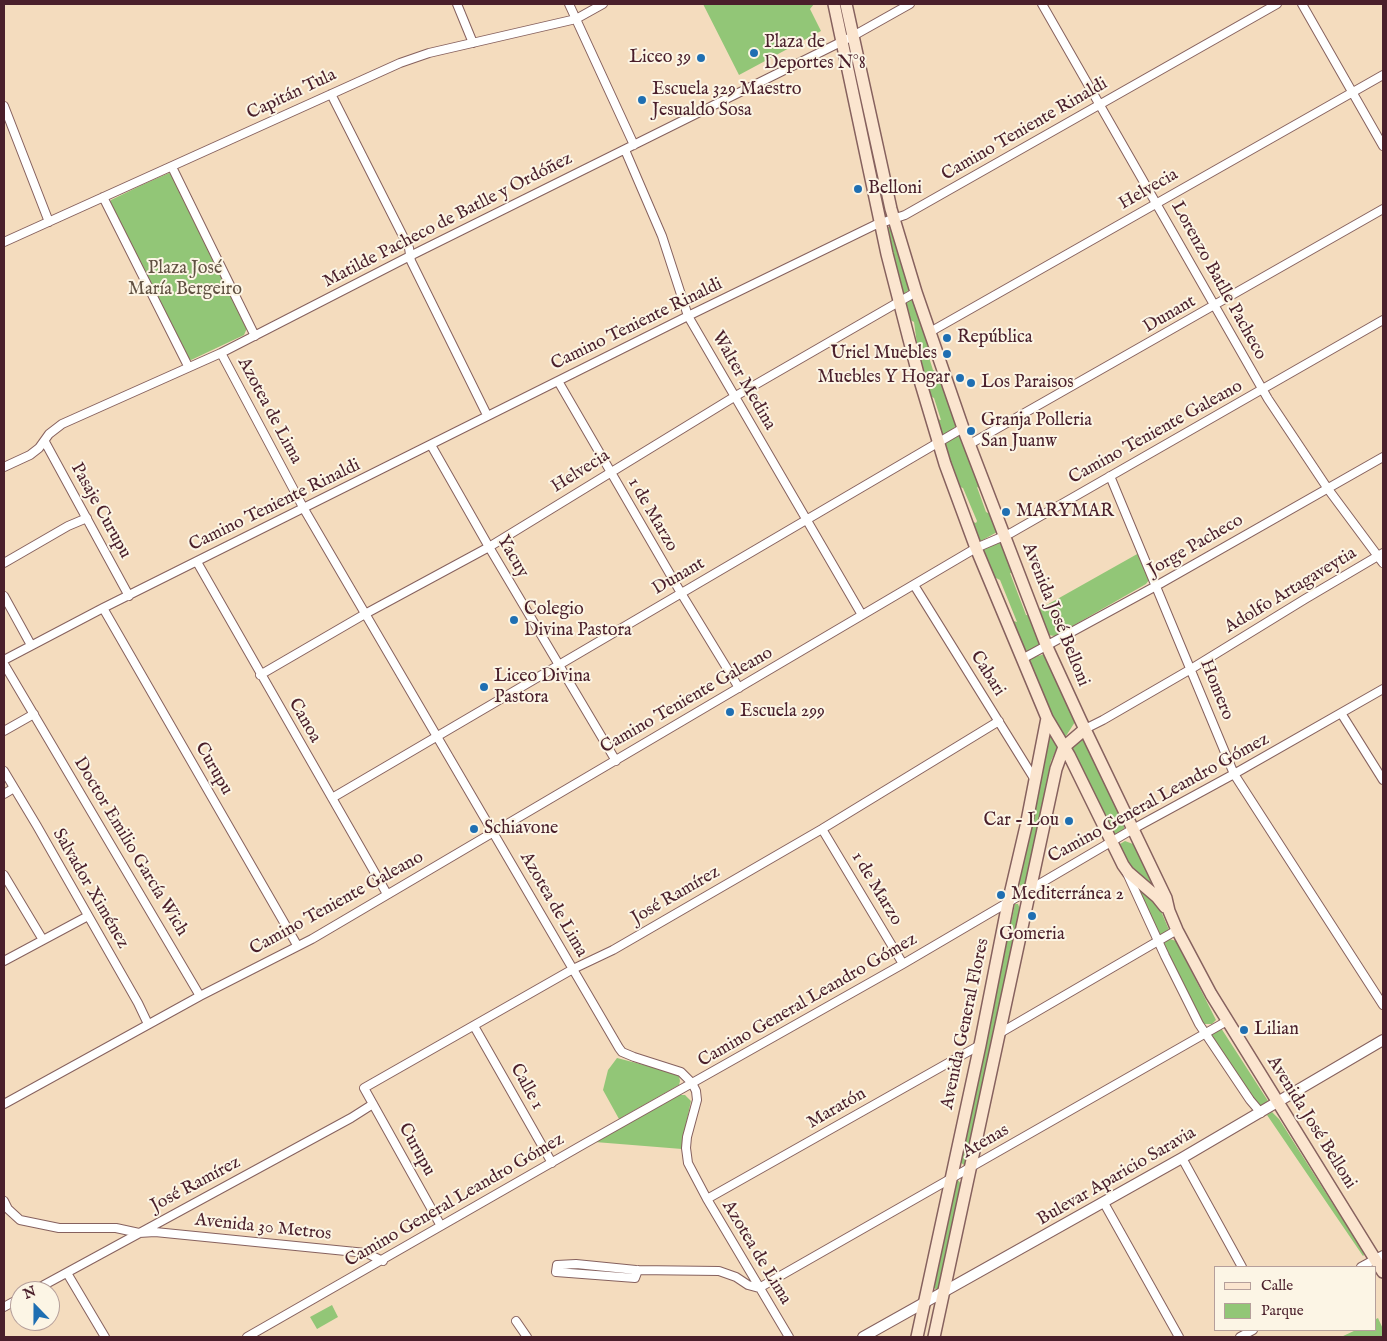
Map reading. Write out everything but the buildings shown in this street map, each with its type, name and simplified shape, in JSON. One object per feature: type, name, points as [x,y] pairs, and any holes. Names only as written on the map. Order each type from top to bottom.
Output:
[{"type":"main road","name":"Avenida José Belloni","points":[[834,4],[880,222],[918,374],[938,443],[976,548],[1046,718],[1064,747],[1124,867],[1157,897],[1169,912],[1227,1021],[1278,1103],[1379,1257],[1383,1272]]},
{"type":"main road","name":"Avenida José Belloni","points":[[846,4],[894,219],[916,292],[963,428],[1047,646],[1166,898],[1169,912]]},
{"type":"main road","name":"Avenida General Flores","points":[[917,1337],[980,1045],[1046,718]]},
{"type":"main road","name":"Avenida General Flores","points":[[934,1337],[1056,769],[1064,747],[1085,729]]},
{"type":"street","points":[[457,4],[474,43]]},
{"type":"street","points":[[569,4],[634,145]]},
{"type":"street","name":"Capitán Tula","points":[[4,242],[416,57],[576,20],[603,4]]},
{"type":"street","name":"Matilde Pacheco de Batlle y Ordóñez","points":[[4,467],[30,455],[40,448],[49,434],[62,424],[188,366],[221,353],[410,256],[853,36],[910,4]]},
{"type":"street","name":"Lorenzo Batlle Pacheco","points":[[1042,4],[1262,390],[1328,489],[1381,554],[1383,563]]},
{"type":"street","name":"Camino Teniente Rinaldi","points":[[4,660],[103,608],[688,316],[880,222],[905,215],[1277,4]]},
{"type":"street","points":[[1302,4],[1383,146]]},
{"type":"street","name":"Helvecia","points":[[930,332],[1383,75]]},
{"type":"street","points":[[331,94],[409,248],[411,261],[487,416]]},
{"type":"street","points":[[4,106],[49,222]]},
{"type":"street","name":"Walter Medina","points":[[625,150],[662,236],[688,316],[862,615]]},
{"type":"street","points":[[172,167],[255,336]]},
{"type":"street","points":[[103,197],[188,366]]},
{"type":"street","name":"Dunant","points":[[970,444],[1383,209]]},
{"type":"street","name":"Helvecia","points":[[260,674],[489,546],[734,397],[916,292]]},
{"type":"street","name":"Camino Teniente Galeano","points":[[4,1104],[200,996],[312,939],[976,548],[1004,535],[1110,476],[1383,320]]},
{"type":"street","name":"Azotea de Lima","points":[[221,353],[304,509],[622,1052],[634,1058],[681,1072],[692,1083],[697,1100],[687,1137],[687,1156],[692,1171],[789,1337]]},
{"type":"street","name":"1 de Marzo","points":[[558,381],[681,593],[740,688]]},
{"type":"street","name":"Dunant","points":[[332,798],[963,428]]},
{"type":"street","name":"Pasaje Curupu","points":[[44,442],[129,596]]},
{"type":"street","name":"Yacuy","points":[[431,445],[558,665],[616,760]]},
{"type":"street","name":"Jorge Pacheco","points":[[1022,659],[1156,586],[1383,457]]},
{"type":"street","name":"Homero","points":[[1110,476],[1234,774],[1383,1005]]},
{"type":"street","points":[[4,563],[68,526],[87,518]]},
{"type":"street","name":"Adolfo Artagaveytia","points":[[1085,729],[1191,669],[1305,598],[1381,554]]},
{"type":"street","name":"Canoa","points":[[196,562],[387,894]]},
{"type":"street","name":"Cabari","points":[[914,585],[1035,780]]},
{"type":"street","points":[[4,596],[31,645]]},
{"type":"street","name":"Curupu","points":[[103,608],[297,945]]},
{"type":"street","name":"Doctor Emilio García Wich","points":[[4,664],[200,996]]},
{"type":"street","name":"Camino General Leandro Gómez","points":[[246,1337],[904,964],[1133,829],[1383,689]]},
{"type":"street","points":[[1342,713],[1383,780]]},
{"type":"street","points":[[4,731],[34,714]]},
{"type":"street","name":"José Ramírez","points":[[364,1088],[573,969],[613,950],[822,829],[999,721]]},
{"type":"street","name":"Salvador Ximénez","points":[[4,771],[148,1024]]},
{"type":"street","points":[[4,794],[14,788]]},
{"type":"street","name":"1 de Marzo","points":[[822,829],[904,964]]},
{"type":"street","name":"Avenida José Belloni","points":[[1124,867],[1158,941],[1205,1034],[1261,1113]]},
{"type":"street","points":[[4,875],[42,940]]},
{"type":"street","points":[[4,961],[88,916]]},
{"type":"street","points":[[1000,1033],[1178,930]]},
{"type":"street","name":"Atenas","points":[[759,1288],[1227,1021]]},
{"type":"street","name":"Calle 1","points":[[474,1026],[552,1162]]},
{"type":"street","name":"Bulevar Aparicio Saravia","points":[[864,1337],[1104,1203],[1383,1040]]},
{"type":"street","name":"Maratón","points":[[707,1199],[980,1045]]},
{"type":"street","name":"Curupu","points":[[364,1088],[441,1226]]},
{"type":"street","name":"José Ramírez","points":[[51,1281],[351,1118],[373,1104]]},
{"type":"street","points":[[1182,1158],[1241,1266]]},
{"type":"street","name":"Avenida 30 Metros","points":[[4,1201],[8,1209],[20,1220],[59,1228],[116,1228],[139,1233],[155,1232],[366,1253],[383,1260]]},
{"type":"street","points":[[1104,1203],[1179,1337]]},
{"type":"street","points":[[1363,1266],[1379,1257]]},
{"type":"street","points":[[638,1270],[635,1278],[556,1272],[557,1265],[576,1264],[638,1270],[719,1271],[736,1277],[748,1285],[759,1288]]},
{"type":"street","points":[[67,1272],[106,1337]]},
{"type":"street","points":[[516,1321],[527,1337]]},
{"type":"street","points":[[1240,1337],[1251,1331]]},
{"type":"green space","name":"Plaza de Deportes N°8","points":[[703,4],[814,4],[810,9],[821,31],[739,75]]},
{"type":"green space","name":"Plaza José María Bergeiro","points":[[169,173],[247,328],[244,335],[191,360],[110,202]]},
{"type":"green space","points":[[894,226],[911,288],[904,294],[902,293],[885,228]]},
{"type":"green space","points":[[912,297],[933,349],[926,348],[933,370],[940,374],[957,423],[953,430],[943,436],[934,418],[941,420],[934,398],[926,394],[912,342],[917,344],[914,322],[907,318],[905,300]]},
{"type":"green space","points":[[959,435],[984,490],[977,487],[986,512],[994,516],[997,532],[981,541],[978,540],[969,520],[976,523],[977,521],[963,488],[957,486],[944,444],[945,441]]},
{"type":"green space","points":[[1000,541],[1004,542],[1016,574],[1010,573],[1026,615],[1032,616],[1041,645],[1025,653],[1010,620],[1017,622],[1000,580],[994,577],[983,551],[984,547]]},
{"type":"green space","points":[[1139,553],[1149,580],[1146,584],[1055,636],[1047,635],[1036,611]]},
{"type":"green space","points":[[1045,654],[1075,722],[1066,736],[1061,736],[1028,663],[1031,658]]},
{"type":"green space","points":[[1050,735],[1058,746],[1051,761],[1025,885],[1022,887],[1019,884]]},
{"type":"green space","points":[[1082,738],[1124,823],[1124,831],[1119,835],[1113,834],[1070,748]]},
{"type":"green space","points":[[1125,841],[1133,844],[1166,905],[1132,872],[1118,848]]},
{"type":"green space","points":[[1135,886],[1158,904],[1169,930],[1160,937]]},
{"type":"green space","points":[[1015,904],[1018,904],[1020,909],[966,1164],[964,1165],[960,1160]]},
{"type":"green space","points":[[1170,939],[1176,941],[1216,1020],[1212,1024],[1204,1024],[1201,1021],[1163,944],[1164,941]]},
{"type":"green space","points":[[1221,1028],[1269,1103],[1261,1107],[1257,1104],[1213,1041],[1211,1034]]},
{"type":"green space","points":[[617,1058],[675,1073],[679,1076],[679,1085],[619,1119],[603,1090],[608,1070]]},
{"type":"green space","points":[[680,1095],[685,1095],[691,1101],[682,1149],[595,1142]]},
{"type":"green space","points":[[1272,1112],[1279,1119],[1362,1249],[1363,1256],[1267,1115]]},
{"type":"green space","points":[[958,1180],[961,1184],[940,1288],[937,1290],[933,1287],[956,1181]]},
{"type":"green space","points":[[332,1305],[338,1317],[317,1329],[310,1317]]},
{"type":"green space","points":[[1377,1318],[1383,1329],[1383,1337],[1341,1337],[1354,1331],[1377,1331]]},
{"type":"place","name":"Plaza de Deportes N°8","points":[[754,53]]},
{"type":"place","name":"Liceo 39","points":[[701,58]]},
{"type":"place","name":"Escuela 329 Maestro Jesualdo Sosa","points":[[642,100]]},
{"type":"place","name":"Belloni","points":[[858,189]]},
{"type":"place","name":"República","points":[[947,338]]},
{"type":"place","name":"Uriel Muebles","points":[[947,354]]},
{"type":"place","name":"Muebles Y Hogar","points":[[960,378]]},
{"type":"place","name":"Los Paraisos","points":[[971,383]]},
{"type":"place","name":"Granja Polleria San Juanw","points":[[971,431]]},
{"type":"place","name":"MARYMAR","points":[[1006,512]]},
{"type":"place","name":"Colegio Divina Pastora","points":[[514,620]]},
{"type":"place","name":"Liceo Divina Pastora","points":[[484,687]]},
{"type":"place","name":"Escuela 299","points":[[730,712]]},
{"type":"place","name":"Car - Lou","points":[[1069,821]]},
{"type":"place","name":"Schiavone","points":[[474,829]]},
{"type":"place","name":"Mediterránea 2","points":[[1001,895]]},
{"type":"place","name":"Gomeria","points":[[1032,916]]},
{"type":"place","name":"Lilian","points":[[1244,1030]]}]
